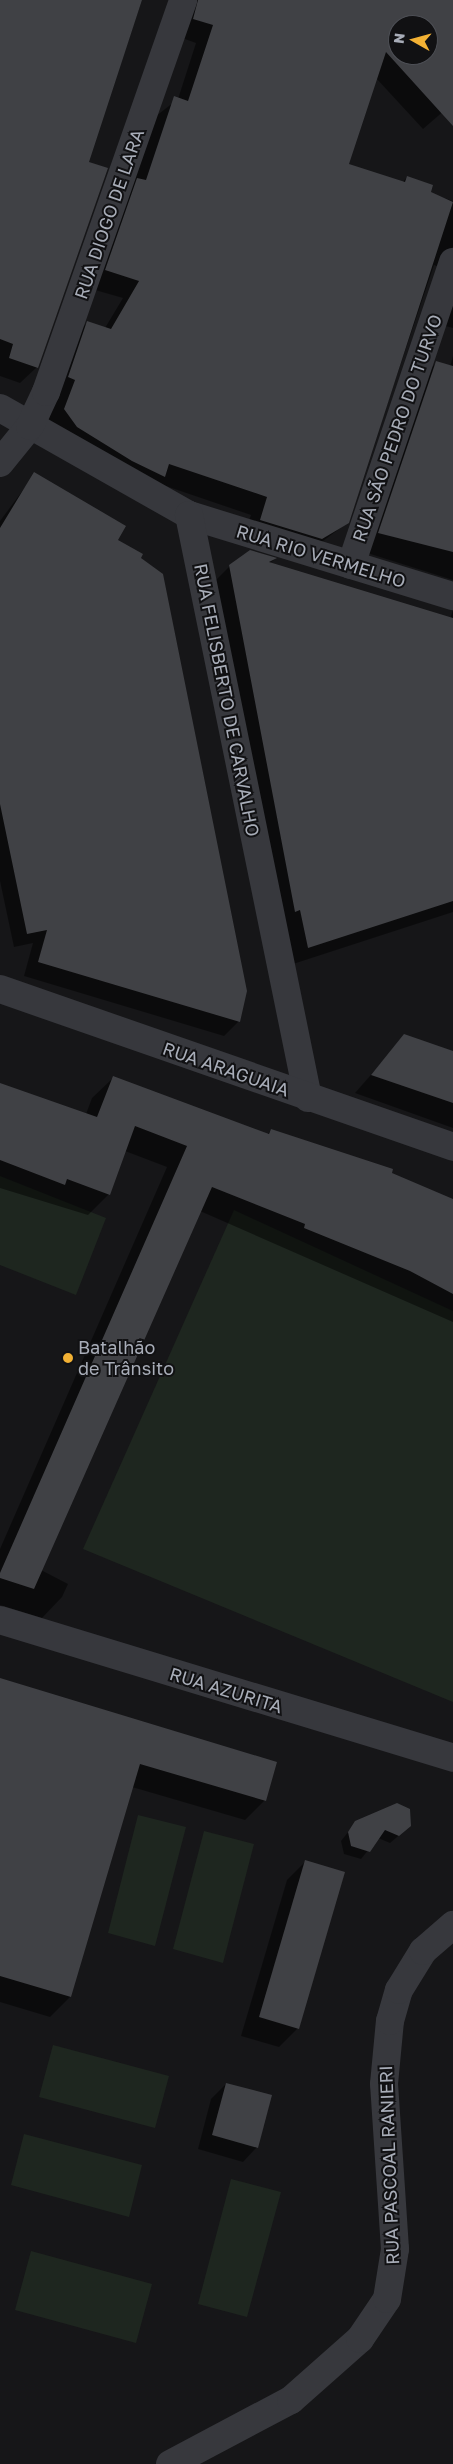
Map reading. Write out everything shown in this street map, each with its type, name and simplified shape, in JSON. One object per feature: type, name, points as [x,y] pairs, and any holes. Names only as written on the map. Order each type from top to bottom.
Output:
[{"type":"street","name":"RUA DIOGO DE LARA","points":[[0,463],[30,426],[46,392],[183,0]]},
{"type":"street","name":"RUA SÃO PEDRO DO TURVO","points":[[351,565],[453,262]]},
{"type":"street","points":[[0,408],[189,515]]},
{"type":"street","name":"RUA RIO VERMELHO","points":[[189,515],[453,596]]},
{"type":"street","name":"RUA FELISBERTO DE CARVALHO","points":[[189,515],[308,1098]]},
{"type":"street","name":"RUA ARAGUAIA","points":[[0,989],[453,1148]]},
{"type":"street","name":"RUA AZURITA","points":[[0,1620],[453,1758]]},
{"type":"street","name":"RUA PASCOAL RANIERI","points":[[170,2464],[291,2400],[360,2339],[387,2299],[395,2249],[384,2084],[390,2021],[399,1990],[423,1951],[453,1925]]},
{"type":"shaded area","points":[[0,1176],[106,1218],[76,1295],[0,1265]]},
{"type":"shaded area","points":[[234,1210],[453,1311],[453,1702],[83,1549]]},
{"type":"shaded area","points":[[138,1815],[186,1827],[155,1946],[108,1933]]},
{"type":"shaded area","points":[[204,1831],[254,1844],[223,1963],[173,1949]]},
{"type":"shaded area","points":[[53,2045],[169,2076],[155,2128],[39,2097]]},
{"type":"shaded area","points":[[24,2134],[142,2165],[129,2217],[11,2185]]},
{"type":"shaded area","points":[[231,2179],[281,2192],[247,2317],[198,2304]]},
{"type":"shaded area","points":[[31,2251],[152,2284],[136,2343],[15,2310]]},
{"type":"building","points":[[0,0],[142,0],[89,162],[108,168],[38,368],[9,358],[13,344],[0,339]]},
{"type":"building","points":[[198,0],[453,0],[453,126],[398,65],[438,65],[438,15],[388,15],[388,54],[386,52],[349,164],[405,182],[407,176],[433,185],[431,192],[453,202],[349,523],[322,539],[260,520],[267,497],[169,464],[165,477],[132,461],[77,427],[64,409],[75,380],[68,377],[87,321],[111,329],[139,281],[105,270],[137,178],[146,180],[174,96],[188,101],[213,25],[193,19]]},
{"type":"building","points":[[436,361],[453,366],[453,552],[378,533]]},
{"type":"building","points":[[34,472],[126,526],[118,540],[143,554],[141,558],[163,574],[247,991],[240,1022],[38,962],[47,930],[27,934],[0,804],[0,528]]},
{"type":"building","points":[[250,550],[277,558],[269,562],[453,618],[453,901],[308,948],[300,910],[295,912],[229,565]]},
{"type":"building","points":[[404,1034],[453,1051],[453,1103],[371,1075]]},
{"type":"building","points":[[113,1076],[269,1134],[271,1129],[393,1169],[392,1173],[453,1199],[453,1294],[410,1271],[304,1228],[305,1224],[212,1187],[34,1589],[0,1578],[0,1573],[187,1146],[135,1126],[110,1195],[67,1179],[65,1185],[0,1160],[0,1083],[97,1117]]},
{"type":"building","points":[[0,1678],[277,1762],[266,1801],[140,1764],[71,1997],[0,1976]]},
{"type":"building","points":[[397,1803],[410,1809],[411,1826],[399,1836],[385,1830],[370,1852],[351,1846],[348,1832],[355,1821]]},
{"type":"building","points":[[305,1860],[345,1872],[299,2029],[259,2017]]},
{"type":"building","points":[[226,2083],[272,2095],[258,2148],[212,2135]]},
{"type":"place","name":"Batalhão de Trânsito","points":[[68,1358]]}]
